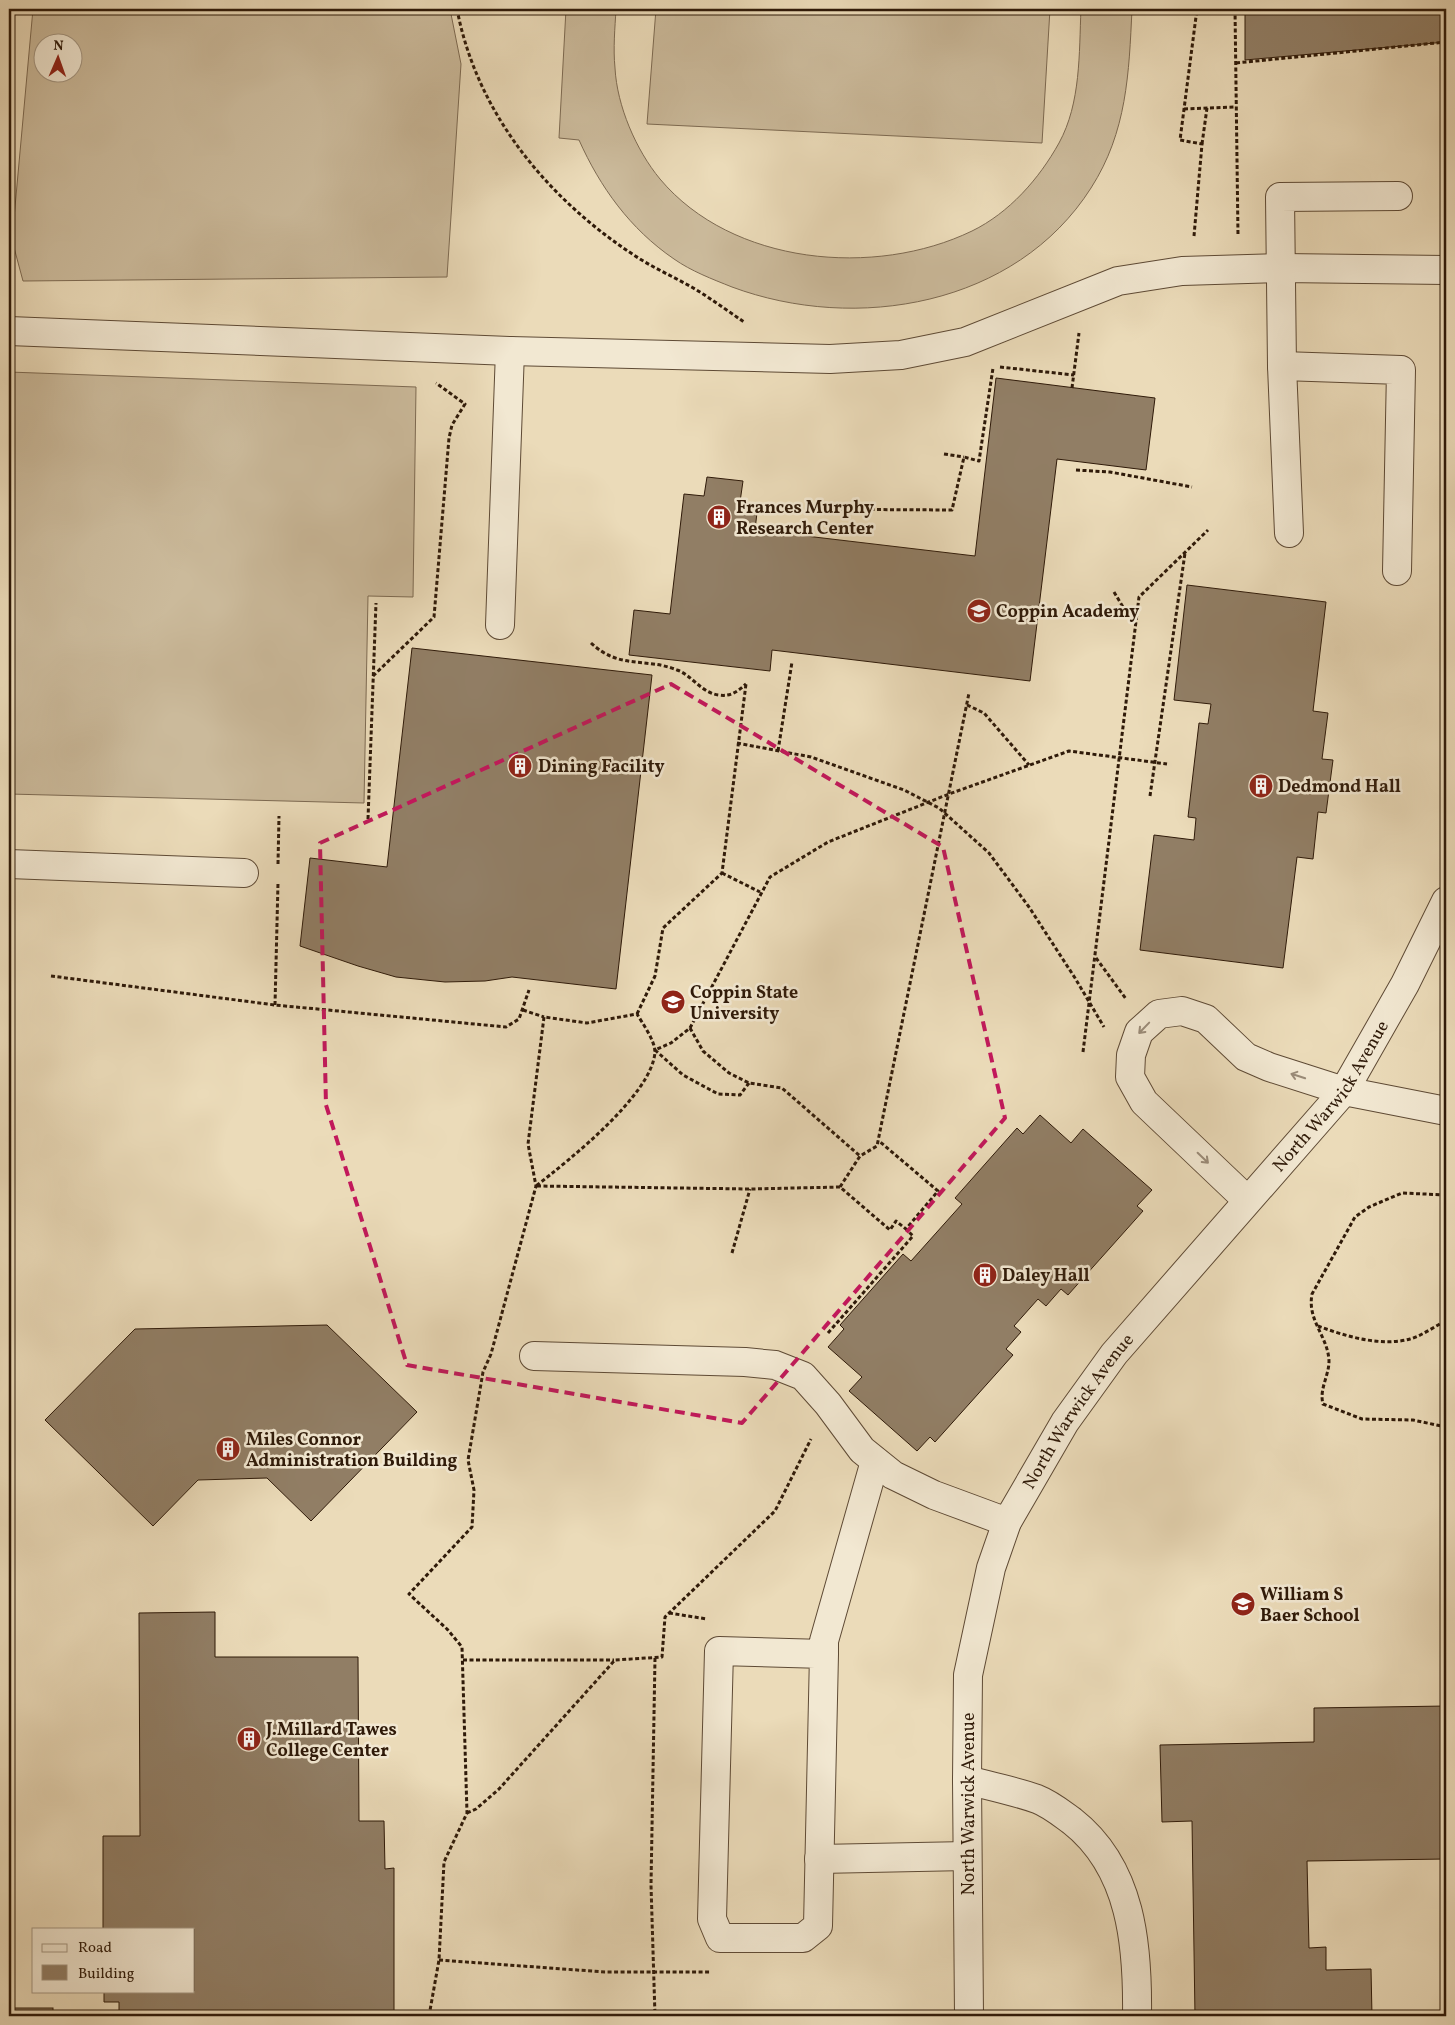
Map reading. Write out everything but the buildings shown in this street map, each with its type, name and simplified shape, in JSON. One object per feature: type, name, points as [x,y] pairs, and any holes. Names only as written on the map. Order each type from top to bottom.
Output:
[{"type":"street","points":[[1289,533],[1282,366],[1280,197],[1398,196]]},
{"type":"street","points":[[9,331],[510,350],[830,359],[901,354],[965,342],[1118,281],[1182,271],[1282,268],[1446,270]]},
{"type":"street","points":[[500,625],[510,350]]},
{"type":"street","points":[[1282,366],[1401,370],[1397,571]]},
{"type":"street","points":[[9,864],[244,873]]},
{"type":"street","name":"North Warwick Avenue","points":[[969,2016],[967,1856],[968,1675],[991,1568],[1007,1522],[1065,1422],[1114,1354],[1344,1091],[1405,984],[1446,901]]},
{"type":"street","points":[[1247,1200],[1144,1102],[1130,1077],[1131,1055],[1139,1032],[1159,1014],[1182,1011],[1206,1019],[1246,1057],[1269,1067],[1344,1091],[1446,1111]]},
{"type":"street","points":[[534,1356],[736,1362],[775,1365],[803,1376],[828,1404],[862,1450],[893,1475],[934,1495],[1007,1522]]},
{"type":"street","points":[[824,1654],[719,1651],[712,1919],[720,1938],[803,1938],[818,1926],[819,1859],[824,1654],[824,1641],[876,1461]]},
{"type":"street","points":[[967,1780],[1038,1799],[1071,1820],[1101,1848],[1115,1875],[1127,1908],[1135,1941],[1138,2016]]},
{"type":"street","points":[[819,1859],[967,1856]]},
{"type":"path","points":[[457,9],[462,35],[490,102],[513,142],[563,199],[606,235],[640,259],[704,294],[747,324]]},
{"type":"path","points":[[1197,9],[1180,140],[1202,144]]},
{"type":"path","points":[[1235,9],[1238,240]]},
{"type":"path","points":[[1236,63],[1446,42]]},
{"type":"path","points":[[1184,109],[1236,107]]},
{"type":"path","points":[[1193,244],[1207,108]]},
{"type":"path","points":[[1072,388],[1080,327]]},
{"type":"path","points":[[944,454],[979,460],[993,366],[1074,375]]},
{"type":"path","points":[[373,676],[434,616],[449,438],[452,425],[465,404],[429,379]]},
{"type":"path","points":[[773,509],[952,510],[964,458]]},
{"type":"path","points":[[1076,470],[1110,472],[1192,487]]},
{"type":"path","points":[[1083,1052],[1139,597],[1208,530]]},
{"type":"path","points":[[1150,796],[1185,552]]},
{"type":"path","points":[[1114,592],[1123,607],[1137,616]]},
{"type":"path","points":[[368,819],[376,603]]},
{"type":"path","points":[[591,643],[600,651],[625,662],[679,670],[706,691],[719,696],[736,694],[746,684],[722,873],[663,928],[655,976],[637,1014]]},
{"type":"path","points":[[778,750],[792,662]]},
{"type":"path","points":[[840,1187],[860,1156],[877,1146],[879,1142],[970,693]]},
{"type":"path","points":[[967,706],[984,713],[1029,765]]},
{"type":"path","points":[[737,743],[811,757],[904,790],[928,802],[945,814],[995,861],[1029,906],[1090,1002],[1104,1028]]},
{"type":"path","points":[[655,1050],[671,1043],[690,1028],[760,892],[770,877],[828,842],[949,794],[1069,751],[1167,764]]},
{"type":"path","points":[[278,866],[280,816]]},
{"type":"path","points":[[722,873],[760,892]]},
{"type":"path","points":[[275,1005],[278,876]]},
{"type":"path","points":[[1095,957],[1128,1001]]},
{"type":"path","points":[[51,976],[275,1005],[506,1027],[519,1018],[529,990]]},
{"type":"path","points":[[522,1010],[544,1018],[587,1023],[637,1014]]},
{"type":"path","points":[[637,1014],[655,1050],[683,1075],[718,1094],[740,1095],[749,1083]]},
{"type":"path","points":[[429,2016],[439,1960],[444,1862],[467,1813],[463,1660],[462,1647],[447,1629],[409,1594],[472,1527],[474,1490],[468,1460],[483,1372],[491,1354],[536,1186],[528,1144],[540,1032],[544,1018]]},
{"type":"path","points":[[690,1028],[703,1051],[729,1073],[749,1083],[782,1088],[860,1156]]},
{"type":"path","points":[[536,1186],[575,1155],[636,1094],[652,1068],[655,1050]]},
{"type":"path","points":[[879,1142],[938,1191],[906,1229]]},
{"type":"path","points":[[536,1186],[750,1189],[840,1187],[890,1230],[896,1221],[913,1236],[828,1334]]},
{"type":"path","points":[[732,1253],[750,1189]]},
{"type":"path","points":[[1446,1195],[1402,1193],[1384,1199],[1356,1217],[1312,1294],[1311,1311],[1318,1326],[1329,1361],[1328,1372],[1322,1391],[1323,1404],[1362,1419],[1413,1420],[1446,1427]]},
{"type":"path","points":[[1318,1326],[1370,1340],[1394,1340],[1409,1339],[1442,1323],[1446,1323]]},
{"type":"path","points":[[463,1660],[615,1660],[662,1657],[665,1617],[775,1511],[813,1436]]},
{"type":"path","points":[[669,1613],[710,1620]]},
{"type":"path","points":[[655,1658],[652,1793],[655,2016]]},
{"type":"path","points":[[467,1813],[476,1809],[499,1789],[615,1660]]},
{"type":"path","points":[[439,1960],[605,1972],[716,1972]]},
{"type":"highlighted area","points":[[671,684],[943,847],[1005,1118],[742,1423],[407,1365],[326,1105],[320,843]]},
{"type":"shaded area","points":[[33,9],[450,9],[461,64],[447,277],[23,281],[12,240]]},
{"type":"shaded area","points":[[566,9],[616,9],[614,53],[617,82],[629,127],[643,155],[660,179],[690,208],[725,230],[765,246],[807,255],[850,258],[892,255],[934,246],[986,224],[1011,205],[1042,169],[1059,143],[1066,128],[1078,78],[1081,9],[1132,9],[1124,101],[1112,145],[1103,167],[1091,188],[1059,228],[1021,260],[977,283],[930,299],[880,307],[830,308],[780,301],[709,278],[674,259],[630,221],[607,190],[579,140],[559,138]]},
{"type":"shaded area","points":[[656,9],[1050,9],[1042,143],[647,124]]},
{"type":"shaded area","points":[[9,372],[416,387],[413,597],[368,596],[364,803],[9,794]]},
{"type":"place","name":"Frances Murphy Research Center","points":[[719,517]]},
{"type":"place","name":"Coppin Academy","points":[[979,611]]},
{"type":"place","name":"Dining Facility","points":[[520,766]]},
{"type":"place","name":"Dedmond Hall","points":[[1261,786]]},
{"type":"place","name":"Coppin State University","points":[[673,1002]]},
{"type":"place","name":"Daley Hall","points":[[985,1275]]},
{"type":"place","name":"Miles Connor Administration Building","points":[[228,1449]]},
{"type":"place","name":"William S Baer School","points":[[1243,1604]]},
{"type":"place","name":"J.Millard Tawes College Center","points":[[249,1739]]}]
